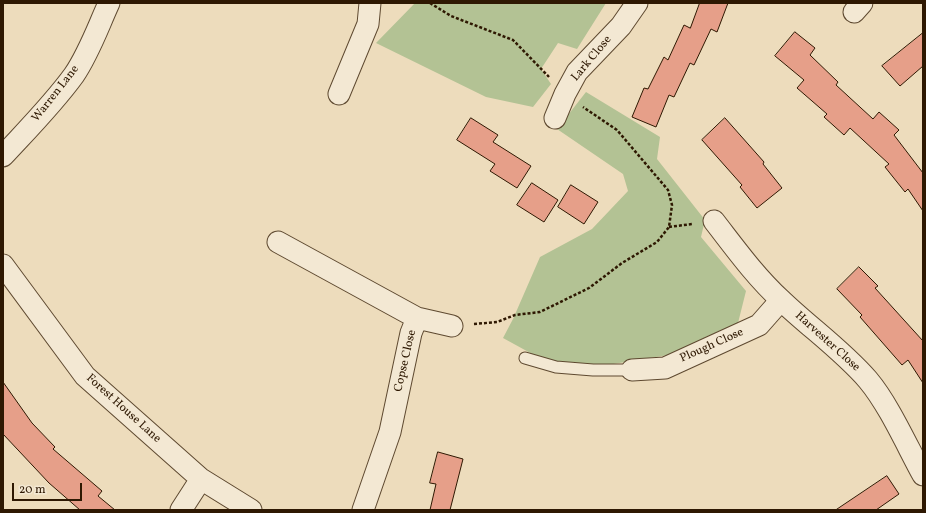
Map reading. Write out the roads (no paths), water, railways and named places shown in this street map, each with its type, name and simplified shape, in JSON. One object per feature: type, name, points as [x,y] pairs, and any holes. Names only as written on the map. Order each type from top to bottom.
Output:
[{"type":"street","name":"Warren Lane","points":[[3,156],[55,100],[75,74],[93,40],[109,3]]},
{"type":"street","points":[[340,94],[368,24],[370,3]]},
{"type":"street","name":"Lark Close","points":[[554,118],[577,72],[621,26],[637,3]]},
{"type":"street","name":"Harvester Close","points":[[714,220],[752,270],[781,300],[847,357],[869,382],[888,412],[923,475]]},
{"type":"street","name":"Copse Close","points":[[278,242],[417,318],[411,333],[390,432],[363,510]]},
{"type":"street","name":"Forest House Lane","points":[[3,265],[85,376],[202,479],[251,510]]},
{"type":"street","name":"Plough Close","points":[[632,370],[665,368],[759,325],[781,300]]},
{"type":"street","points":[[417,318],[452,326]]},
{"type":"street","points":[[182,510],[202,479]]},
{"type":"lane","points":[[525,358],[556,367],[592,370],[632,370]]}]
